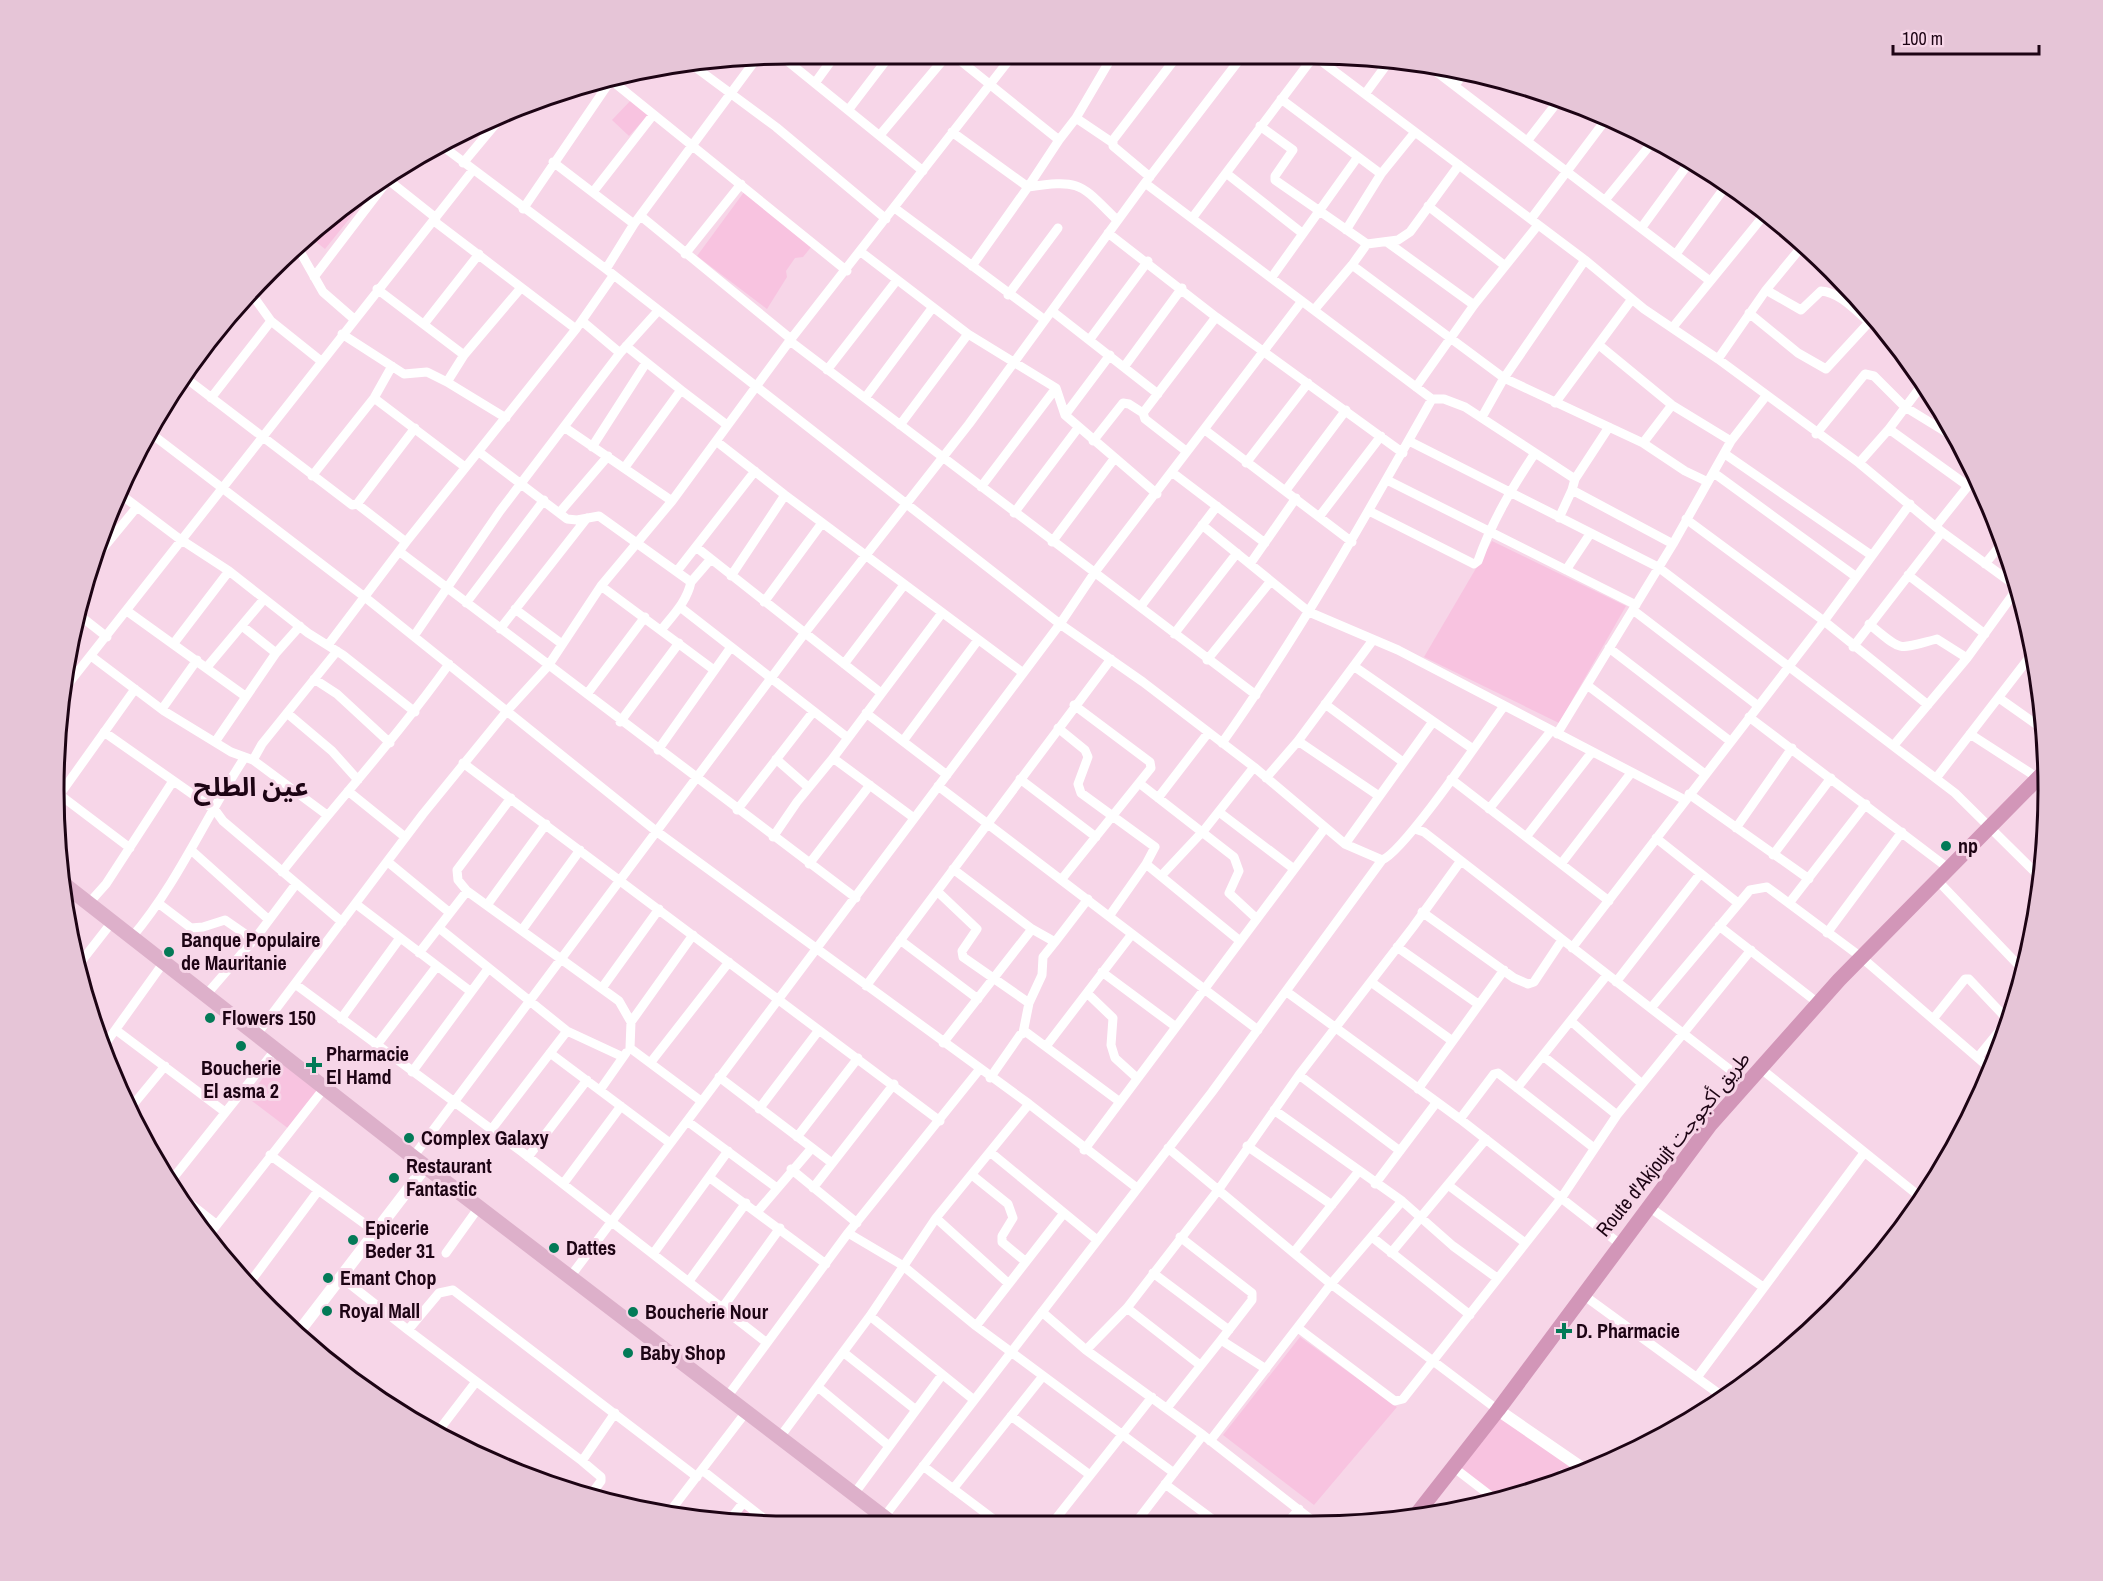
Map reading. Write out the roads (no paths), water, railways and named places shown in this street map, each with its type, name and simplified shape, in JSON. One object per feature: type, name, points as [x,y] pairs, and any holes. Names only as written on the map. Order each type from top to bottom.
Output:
[{"type":"highway","name":"Route d'Akjoujt طريق أكجوجت","points":[[1421,1508],[1498,1410],[1582,1294],[1710,1125],[1861,957],[2038,777]]},
{"type":"main road","points":[[72,890],[420,1162],[882,1516]]},
{"type":"street","points":[[791,64],[923,171]]},
{"type":"street","points":[[815,83],[829,64]]},
{"type":"street","points":[[849,109],[883,64]]},
{"type":"street","points":[[880,135],[941,64]]},
{"type":"street","points":[[964,64],[1059,140]]},
{"type":"street","points":[[257,1034],[463,763],[548,666],[602,586],[672,501],[791,340],[896,209],[1006,64]]},
{"type":"street","points":[[972,266],[1076,118],[1108,64]]},
{"type":"street","points":[[1113,143],[1125,121],[1171,64]]},
{"type":"street","points":[[303,1327],[376,1232],[420,1162],[453,1103],[528,1001],[621,880],[770,678],[905,502],[943,458],[1117,220],[1236,64]]},
{"type":"street","points":[[1193,218],[1307,64]]},
{"type":"street","points":[[1325,65],[1585,260],[1632,299],[1859,463],[1939,529],[2007,580]]},
{"type":"street","points":[[328,645],[366,598],[406,542],[579,325],[634,224],[642,217],[751,66]]},
{"type":"street","points":[[1365,94],[1384,69]]},
{"type":"street","points":[[700,71],[731,93],[886,219]]},
{"type":"street","points":[[1444,77],[1710,280]]},
{"type":"street","points":[[1455,84],[1459,79]]},
{"type":"street","points":[[617,86],[847,271]]},
{"type":"street","points":[[523,209],[602,89]]},
{"type":"street","points":[[1281,99],[1381,174]]},
{"type":"street","points":[[1528,140],[1554,106]]},
{"type":"street","points":[[592,192],[652,115]]},
{"type":"street","points":[[1076,118],[1113,143],[1148,180],[1193,218],[1432,399],[1456,403],[1482,417],[1575,480]]},
{"type":"street","points":[[1416,387],[1535,222],[1568,170],[1602,125]]},
{"type":"street","points":[[1260,126],[1293,150],[1275,176],[1275,180],[1367,244],[1398,240],[1410,232],[1459,165]]},
{"type":"street","points":[[463,163],[491,130]]},
{"type":"street","points":[[952,132],[1028,187],[1053,183],[1082,187],[1117,220]]},
{"type":"street","points":[[1346,230],[1381,174],[1415,132]]},
{"type":"street","points":[[1606,200],[1649,147]]},
{"type":"street","points":[[448,151],[609,272],[657,312],[756,386],[1060,624],[1111,659],[1254,767],[1345,844],[1382,860]]},
{"type":"street","points":[[1272,277],[1358,158]]},
{"type":"street","points":[[553,162],[634,224]]},
{"type":"street","points":[[1642,227],[1685,168]]},
{"type":"street","points":[[75,671],[107,637],[377,289],[435,220],[473,170]]},
{"type":"street","points":[[1226,173],[1302,233]]},
{"type":"street","points":[[392,184],[520,289],[646,363],[728,425]]},
{"type":"street","points":[[685,254],[741,184]]},
{"type":"street","points":[[1676,254],[1722,191]]},
{"type":"street","points":[[314,277],[375,196]]},
{"type":"street","points":[[1428,206],[1504,265]]},
{"type":"street","points":[[896,209],[1008,295],[1045,320]]},
{"type":"street","points":[[642,217],[828,370],[1256,695]]},
{"type":"street","points":[[1673,327],[1760,220]]},
{"type":"street","points":[[1008,295],[1058,228]]},
{"type":"street","points":[[1108,233],[1148,261],[1216,317],[1403,453]]},
{"type":"street","points":[[1388,242],[1474,305]]},
{"type":"street","points":[[1314,310],[1367,244]]},
{"type":"street","points":[[1718,359],[1766,290],[1798,251]]},
{"type":"street","points":[[861,252],[968,334],[1056,388],[1065,415],[1157,494]]},
{"type":"street","points":[[424,324],[479,254]]},
{"type":"street","points":[[301,255],[323,292],[354,319]]},
{"type":"street","points":[[1482,417],[1504,378],[1585,260]]},
{"type":"street","points":[[1090,339],[1148,261]]},
{"type":"street","points":[[1352,265],[1504,378],[1643,443],[1685,471],[1708,482]]},
{"type":"street","points":[[828,370],[897,280]]},
{"type":"street","points":[[1124,367],[1182,288]]},
{"type":"street","points":[[377,289],[464,355]]},
{"type":"street","points":[[447,382],[464,355],[520,289]]},
{"type":"street","points":[[1766,290],[1801,310],[1821,291],[1840,299],[1856,310]]},
{"type":"street","points":[[1555,403],[1632,299]]},
{"type":"street","points":[[256,300],[271,321],[321,361]]},
{"type":"street","points":[[570,1276],[1060,624],[1095,572],[1157,494],[1186,451],[1302,301]]},
{"type":"street","points":[[865,398],[933,308]]},
{"type":"street","points":[[1052,311],[1158,394]]},
{"type":"street","points":[[414,636],[500,511],[623,350],[657,312]]},
{"type":"street","points":[[1749,313],[1798,352],[1826,369],[1868,324]]},
{"type":"street","points":[[1143,413],[1216,317]]},
{"type":"street","points":[[212,398],[271,321]]},
{"type":"street","points":[[342,334],[404,374],[427,372],[506,418]]},
{"type":"street","points":[[900,425],[968,334]]},
{"type":"street","points":[[1599,345],[1672,405],[1731,441]]},
{"type":"street","points":[[1065,415],[1110,355]]},
{"type":"street","points":[[592,447],[646,363]]},
{"type":"street","points":[[312,476],[374,398],[392,366]]},
{"type":"street","points":[[1816,434],[1865,374],[1874,376],[1905,407],[1942,430]]},
{"type":"street","points":[[191,382],[345,502],[357,504],[406,542]]},
{"type":"street","points":[[1246,463],[1308,383]]},
{"type":"street","points":[[981,487],[1056,388]]},
{"type":"street","points":[[625,467],[681,390]]},
{"type":"street","points":[[1859,463],[1889,429],[1918,390]]},
{"type":"street","points":[[1489,809],[1554,733],[1587,685],[1673,544],[1731,441],[1766,396]]},
{"type":"street","points":[[374,398],[465,467]]},
{"type":"street","points":[[1222,743],[1256,695],[1352,542],[1432,399]]},
{"type":"street","points":[[1093,441],[1123,403],[1143,413],[1145,419],[1186,451]]},
{"type":"street","points":[[1643,443],[1672,405]]},
{"type":"street","points":[[1286,490],[1346,410]]},
{"type":"street","points":[[564,427],[672,501]]},
{"type":"street","points":[[1559,518],[1575,480],[1609,427]]},
{"type":"street","points":[[357,504],[415,428]]},
{"type":"street","points":[[1014,513],[1078,428]]},
{"type":"street","points":[[1889,429],[1968,486]]},
{"type":"street","points":[[1204,430],[1352,542]]},
{"type":"street","points":[[1319,518],[1381,436]]},
{"type":"street","points":[[156,437],[366,598],[656,831],[943,1044],[1029,1104],[1084,1150],[1137,1188]]},
{"type":"street","points":[[716,441],[1022,672]]},
{"type":"street","points":[[1409,441],[1658,567],[1937,777],[1990,824],[2034,870]]},
{"type":"street","points":[[479,452],[572,520],[599,516],[691,582]]},
{"type":"street","points":[[1369,511],[1474,564],[1478,561],[1488,532],[1508,493],[1535,453]]},
{"type":"street","points":[[1725,454],[1871,555]]},
{"type":"street","points":[[560,512],[608,456]]},
{"type":"street","points":[[1052,542],[1114,459]]},
{"type":"street","points":[[677,571],[755,471]]},
{"type":"street","points":[[1173,473],[1265,543]]},
{"type":"street","points":[[1714,473],[1855,576]]},
{"type":"street","points":[[1387,480],[1566,570],[1634,608],[1757,705]]},
{"type":"street","points":[[1853,646],[1908,575],[1970,483]]},
{"type":"street","points":[[1572,490],[1673,544]]},
{"type":"street","points":[[731,576],[785,495]]},
{"type":"street","points":[[1250,564],[1296,498]]},
{"type":"street","points":[[126,499],[182,540],[230,571],[415,712]]},
{"type":"street","points":[[466,603],[544,500]]},
{"type":"street","points":[[1572,948],[1787,665],[1824,621],[1910,504]]},
{"type":"street","points":[[1141,606],[1217,506]]},
{"type":"street","points":[[109,541],[137,507]]},
{"type":"street","points":[[500,629],[588,518]]},
{"type":"street","points":[[1686,519],[1824,621],[1928,705]]},
{"type":"street","points":[[764,602],[822,523]]},
{"type":"street","points":[[1202,525],[1309,612],[1374,640],[1631,773],[1687,797],[1809,879]]},
{"type":"street","points":[[1566,570],[1590,534]]},
{"type":"street","points":[[696,547],[881,693]]},
{"type":"street","points":[[1985,564],[1997,549]]},
{"type":"street","points":[[400,552],[445,589],[855,898]]},
{"type":"street","points":[[1174,634],[1237,553]]},
{"type":"street","points":[[662,629],[680,607],[691,582],[710,560]]},
{"type":"street","points":[[174,643],[230,571]]},
{"type":"street","points":[[1908,575],[1985,634]]},
{"type":"street","points":[[1207,660],[1270,582]]},
{"type":"street","points":[[844,664],[904,585]]},
{"type":"street","points":[[602,586],[714,670]]},
{"type":"street","points":[[1894,745],[1967,658],[2012,595]]},
{"type":"street","points":[[207,667],[264,599]]},
{"type":"street","points":[[680,607],[848,738]]},
{"type":"street","points":[[515,609],[562,644]]},
{"type":"street","points":[[127,611],[245,696]]},
{"type":"street","points":[[773,837],[808,787],[833,758],[942,613]]},
{"type":"street","points":[[587,694],[645,617]]},
{"type":"street","points":[[85,620],[107,637]]},
{"type":"street","points":[[1869,624],[1896,646],[1910,648],[1937,639],[1967,658]]},
{"type":"street","points":[[242,626],[276,653]]},
{"type":"street","points":[[214,742],[276,653],[300,626]]},
{"type":"street","points":[[903,741],[978,640]]},
{"type":"street","points":[[1266,778],[1298,741],[1374,640]]},
{"type":"street","points":[[620,722],[680,643]]},
{"type":"street","points":[[658,750],[731,647]]},
{"type":"street","points":[[1609,648],[1730,741]]},
{"type":"street","points":[[132,937],[158,903],[214,810],[249,759],[337,651]]},
{"type":"street","points":[[91,656],[162,709],[214,742],[249,759],[327,815]]},
{"type":"street","points":[[866,986],[1074,705],[1111,659]]},
{"type":"street","points":[[162,709],[197,660]]},
{"type":"street","points":[[1937,777],[2027,661]]},
{"type":"street","points":[[282,872],[327,815],[415,712],[449,664]]},
{"type":"street","points":[[1355,666],[1432,723],[1473,749]]},
{"type":"street","points":[[314,679],[337,694],[390,743]]},
{"type":"street","points":[[1587,685],[1705,774]]},
{"type":"street","points":[[64,789],[135,689]]},
{"type":"street","points":[[1999,698],[2035,723]]},
{"type":"street","points":[[1325,704],[1403,762]]},
{"type":"street","points":[[1061,880],[1151,768],[1150,762],[1074,705]]},
{"type":"street","points":[[888,1516],[923,1466],[1287,992],[1382,860],[1389,857],[1415,829],[1504,706]]},
{"type":"street","points":[[737,810],[813,712]]},
{"type":"street","points":[[866,712],[947,774]]},
{"type":"street","points":[[287,713],[332,751],[358,780]]},
{"type":"street","points":[[1749,717],[1948,868]]},
{"type":"street","points":[[1345,844],[1432,723]]},
{"type":"street","points":[[1058,728],[1085,750],[1088,757],[1079,780],[1079,790],[1154,846],[1146,864],[1110,915]]},
{"type":"street","points":[[104,732],[214,810],[282,872],[342,922]]},
{"type":"street","points":[[1158,798],[1208,733]]},
{"type":"street","points":[[1970,734],[2038,771]]},
{"type":"street","points":[[1298,741],[1379,796]]},
{"type":"street","points":[[1736,828],[1792,748]]},
{"type":"street","points":[[1526,837],[1592,752]]},
{"type":"street","points":[[833,758],[914,818]]},
{"type":"street","points":[[776,759],[808,787]]},
{"type":"street","points":[[463,763],[894,1084],[940,1121]]},
{"type":"street","points":[[1161,876],[1202,833],[1254,767]]},
{"type":"street","points":[[1561,864],[1631,773]]},
{"type":"street","points":[[1773,855],[1831,778]]},
{"type":"street","points":[[1020,779],[1096,837]]},
{"type":"street","points":[[1451,779],[1609,901]]},
{"type":"street","points":[[88,903],[130,848],[173,781]]},
{"type":"street","points":[[1139,783],[1237,861],[1239,875],[1229,893],[1257,919]]},
{"type":"street","points":[[809,864],[870,785]]},
{"type":"street","points":[[938,786],[1258,1030]]},
{"type":"street","points":[[348,791],[405,837]]},
{"type":"street","points":[[511,798],[457,870],[458,880],[467,891],[622,1003],[631,1022],[630,1048],[600,1090]]},
{"type":"street","points":[[64,800],[130,848]]},
{"type":"street","points":[[1790,902],[1866,804]]},
{"type":"street","points":[[1219,812],[1294,868]]},
{"type":"street","points":[[487,905],[546,824]]},
{"type":"street","points":[[1084,1150],[1325,828]]},
{"type":"street","points":[[1415,829],[1424,832],[1747,1083]]},
{"type":"street","points":[[1827,933],[1902,832]]},
{"type":"street","points":[[1656,838],[1738,903]]},
{"type":"street","points":[[191,850],[268,920]]},
{"type":"street","points":[[522,930],[580,850]]},
{"type":"street","points":[[388,862],[450,913]]},
{"type":"street","points":[[1086,1350],[1127,1308],[1180,1237],[1220,1189],[1247,1146],[1299,1075],[1460,862]]},
{"type":"street","points":[[1146,864],[1240,941]]},
{"type":"street","points":[[953,868],[1032,928],[1055,942]]},
{"type":"street","points":[[1616,982],[1700,874]]},
{"type":"street","points":[[1938,880],[2017,964]]},
{"type":"street","points":[[206,995],[254,940],[296,884]]},
{"type":"street","points":[[1651,1008],[1738,903],[1750,890],[1760,886],[1774,890],[1861,957],[1985,1064]]},
{"type":"street","points":[[419,952],[467,891]]},
{"type":"street","points":[[937,891],[976,927],[977,931],[962,955],[1029,1003]]},
{"type":"street","points":[[990,1078],[1023,1033],[1029,1003],[1042,975],[1043,957],[1088,899]]},
{"type":"street","points":[[158,903],[190,928],[203,927],[225,920],[254,940]]},
{"type":"street","points":[[356,904],[470,991]]},
{"type":"street","points":[[602,988],[659,909]]},
{"type":"street","points":[[1422,912],[1519,981],[1528,984],[1534,982],[1562,940]]},
{"type":"street","points":[[84,958],[112,922]]},
{"type":"street","points":[[1719,926],[1818,1003]]},
{"type":"street","points":[[439,928],[567,1031],[623,1057]]},
{"type":"street","points":[[943,1044],[1032,928]]},
{"type":"street","points":[[1047,1045],[1132,934]]},
{"type":"street","points":[[631,1022],[693,935]]},
{"type":"street","points":[[341,1019],[400,938]]},
{"type":"street","points":[[900,939],[978,999]]},
{"type":"street","points":[[1397,947],[1478,1004]]},
{"type":"street","points":[[1298,1328],[1395,1401],[1403,1399],[1524,1242],[1562,1197],[1617,1115],[1751,950]]},
{"type":"street","points":[[109,1039],[164,962]]},
{"type":"street","points":[[651,1062],[729,962]]},
{"type":"street","points":[[376,1046],[437,966]]},
{"type":"street","points":[[412,1072],[488,969]]},
{"type":"street","points":[[1418,1089],[1451,1040],[1504,970]]},
{"type":"street","points":[[1102,972],[1176,1027]]},
{"type":"street","points":[[1517,1088],[1572,1022],[1607,975]]},
{"type":"street","points":[[1933,1019],[1965,979],[1970,979],[2003,1014]]},
{"type":"street","points":[[1371,982],[1451,1040]]},
{"type":"street","points":[[295,984],[528,1157],[767,1343]]},
{"type":"street","points":[[1287,992],[1460,1119],[1620,1244]]},
{"type":"street","points":[[1087,993],[1113,1018],[1111,1045],[1115,1058],[1137,1078]]},
{"type":"street","points":[[1572,1022],[1642,1084]]},
{"type":"street","points":[[116,1030],[225,1112]]},
{"type":"street","points":[[759,1109],[819,1030]]},
{"type":"street","points":[[491,1130],[567,1031]]},
{"type":"street","points":[[1023,1033],[1029,1033],[1047,1045],[1120,1102]]},
{"type":"street","points":[[1978,1058],[1996,1035]]},
{"type":"street","points":[[630,1048],[701,1101]]},
{"type":"street","points":[[175,1175],[276,1049]]},
{"type":"street","points":[[550,1053],[670,1143]]},
{"type":"street","points":[[1543,1056],[1617,1115]]},
{"type":"street","points":[[797,1137],[858,1058]]},
{"type":"street","points":[[135,1102],[165,1066]]},
{"type":"street","points":[[1760,1068],[1916,1194]]},
{"type":"street","points":[[727,1397],[848,1233],[979,1070]]},
{"type":"street","points":[[1460,1119],[1494,1074],[1500,1074],[1594,1148]]},
{"type":"street","points":[[1299,1075],[1400,1151]]},
{"type":"street","points":[[719,1077],[832,1163]]},
{"type":"street","points":[[528,1157],[587,1080]]},
{"type":"street","points":[[813,1188],[894,1084]]},
{"type":"street","points":[[213,1229],[325,1087]]},
{"type":"street","points":[[1375,1184],[1436,1102]]},
{"type":"street","points":[[780,1437],[870,1316],[902,1265],[936,1218],[1029,1104]]},
{"type":"street","points":[[563,1184],[621,1106]]},
{"type":"street","points":[[1274,1110],[1402,1201],[1453,1246],[1497,1278]]},
{"type":"street","points":[[687,1120],[777,1188]]},
{"type":"street","points":[[1391,1252],[1422,1218],[1486,1139]]},
{"type":"street","points":[[1247,1146],[1332,1205]]},
{"type":"street","points":[[1168,1148],[1220,1189],[1330,1284],[1433,1359],[1498,1410],[1578,1465]]},
{"type":"street","points":[[758,1211],[791,1169],[811,1149]]},
{"type":"street","points":[[653,1254],[728,1152]]},
{"type":"street","points":[[990,1152],[1097,1239]]},
{"type":"street","points":[[1698,1377],[1864,1153]]},
{"type":"street","points":[[270,1155],[376,1232]]},
{"type":"street","points":[[791,1169],[857,1223]]},
{"type":"street","points":[[1294,1252],[1359,1171]]},
{"type":"street","points":[[972,1175],[1011,1208],[1013,1218],[1002,1236],[1002,1242],[1026,1262]]},
{"type":"street","points":[[710,1178],[758,1211],[826,1264]]},
{"type":"street","points":[[1448,1185],[1524,1242]]},
{"type":"street","points":[[253,1278],[318,1191]]},
{"type":"street","points":[[1141,1516],[1174,1473],[1266,1369],[1330,1284],[1402,1201]]},
{"type":"street","points":[[689,1281],[746,1203]]},
{"type":"street","points":[[446,1253],[479,1207]]},
{"type":"street","points":[[1649,1207],[1763,1287]]},
{"type":"street","points":[[200,1211],[216,1224]]},
{"type":"street","points":[[976,1326],[1064,1213]]},
{"type":"street","points":[[936,1218],[1009,1284]]},
{"type":"street","points":[[723,1307],[780,1228]]},
{"type":"street","points":[[848,1233],[902,1265],[976,1326],[1174,1473]]},
{"type":"street","points":[[1167,1408],[1252,1300],[1252,1293],[1180,1237]]},
{"type":"street","points":[[1372,1237],[1470,1315]]},
{"type":"street","points":[[1153,1273],[1229,1330]]},
{"type":"street","points":[[342,1278],[475,1383],[602,1477],[595,1489]]},
{"type":"street","points":[[408,1330],[439,1293],[453,1290],[615,1413],[759,1515]]},
{"type":"street","points":[[1582,1294],[1718,1393]]},
{"type":"street","points":[[1127,1308],[1200,1365]]},
{"type":"street","points":[[1042,1312],[1086,1350],[1207,1438],[1307,1516]]},
{"type":"street","points":[[870,1316],[974,1400]]},
{"type":"street","points":[[1221,1340],[1266,1369]]},
{"type":"street","points":[[843,1352],[916,1410]]},
{"type":"street","points":[[854,1494],[942,1375]]},
{"type":"street","points":[[953,1489],[1043,1376]]},
{"type":"street","points":[[441,1427],[475,1383]]},
{"type":"street","points":[[818,1387],[889,1446]]},
{"type":"street","points":[[1058,1516],[1152,1397]]},
{"type":"street","points":[[674,1507],[746,1412]]},
{"type":"street","points":[[582,1461],[615,1413]]},
{"type":"street","points":[[1011,1416],[1090,1476]]},
{"type":"street","points":[[923,1466],[989,1516]]},
{"type":"street","points":[[1453,1467],[1489,1495]]},
{"type":"street","points":[[1166,1484],[1206,1516]]},
{"type":"street","points":[[734,1514],[743,1503]]},
{"type":"street","points":[[1294,1516],[1299,1509]]},
{"type":"place","name":"np","points":[[1946,846]]},
{"type":"place","name":"Banque Populaire de Mauritanie","points":[[169,952]]},
{"type":"place","name":"Flowers 150","points":[[210,1018]]},
{"type":"place","name":"Boucherie El asma 2","points":[[241,1046]]},
{"type":"place","name":"Pharmacie El Hamd","points":[[314,1065]]},
{"type":"place","name":"Complex Galaxy","points":[[409,1138]]},
{"type":"place","name":"Restaurant Fantastic","points":[[394,1178]]},
{"type":"place","name":"Epicerie Beder 31","points":[[353,1240]]},
{"type":"place","name":"Dattes","points":[[554,1248]]},
{"type":"place","name":"Emant Chop","points":[[328,1278]]},
{"type":"place","name":"Royal Mall","points":[[327,1311]]},
{"type":"place","name":"Boucherie Nour","points":[[633,1312]]},
{"type":"place","name":"D. Pharmacie","points":[[1564,1331]]},
{"type":"place","name":"Baby Shop","points":[[628,1353]]},
{"type":"district","name":"عين الطلح","points":[[251,787]]}]
